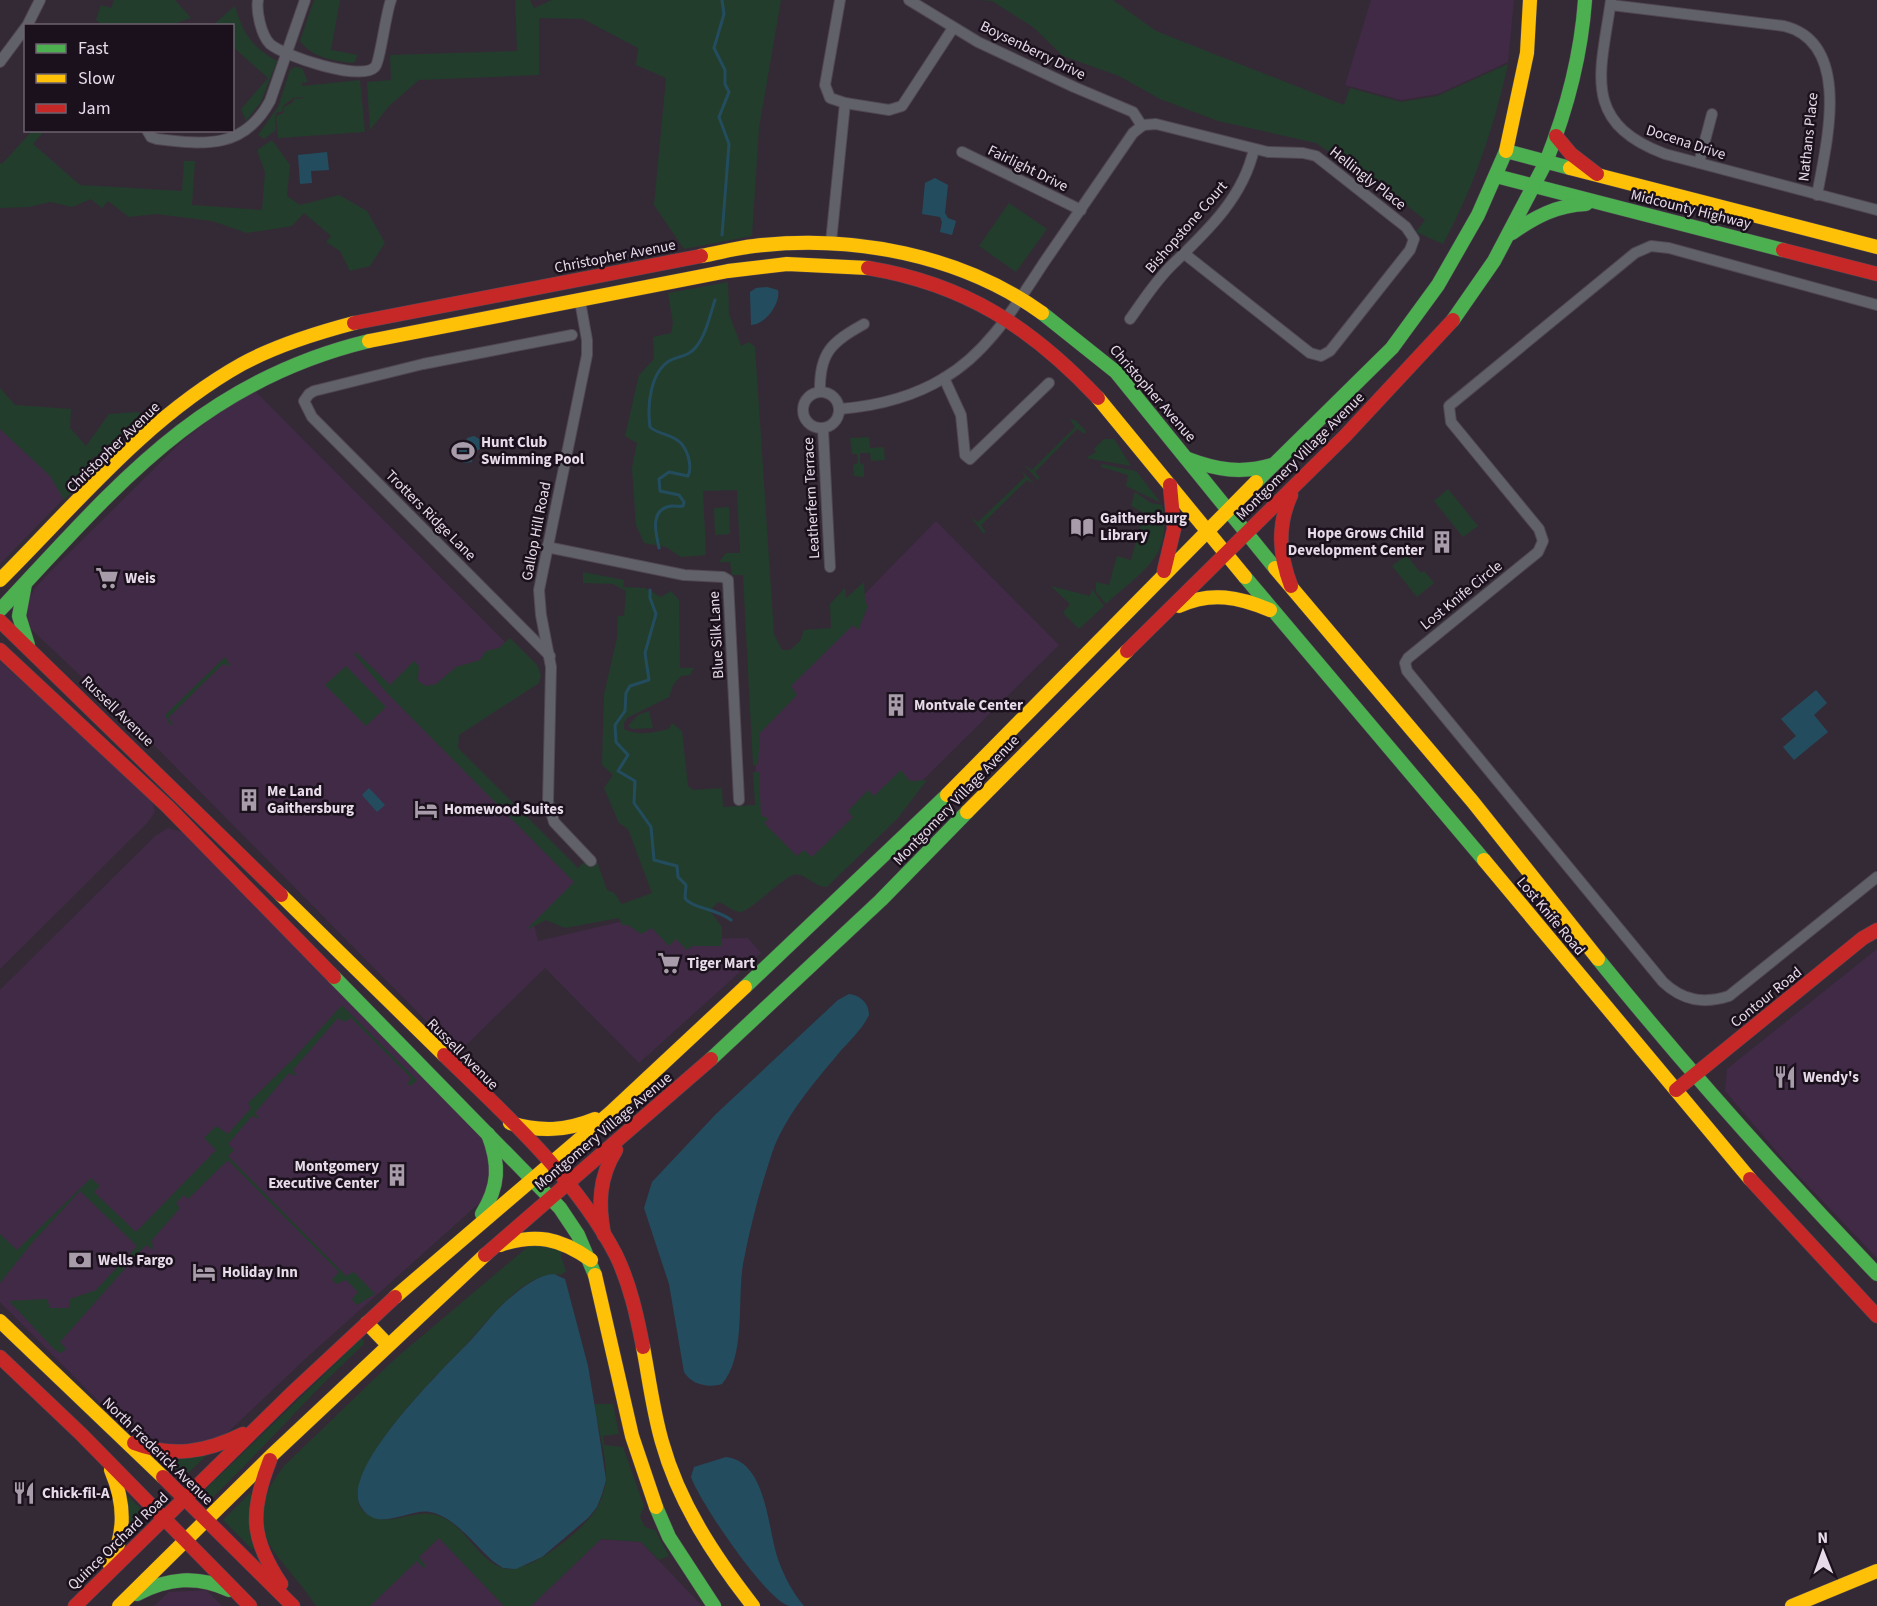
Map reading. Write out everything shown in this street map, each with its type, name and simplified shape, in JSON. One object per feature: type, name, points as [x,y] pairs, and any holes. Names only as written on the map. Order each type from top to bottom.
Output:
[{"type":"street","points":[[27,24],[40,0]]},
{"type":"street","points":[[258,0],[257,8],[268,41],[288,52],[341,70],[363,72],[376,66],[384,20],[391,0]]},
{"type":"street","points":[[148,132],[151,137],[157,139],[217,142],[236,133],[263,113],[288,52],[305,0]]},
{"type":"street","points":[[840,0],[825,90],[830,98],[845,103],[889,110],[902,106],[953,28]]},
{"type":"street","name":"Boysenberry Drive","points":[[909,0],[953,28],[1065,83],[1129,110],[1136,115],[1142,126]]},
{"type":"street","name":"Montgomery Village Avenue","points":[[184,1499],[367,1323],[467,1233],[610,1113],[938,804],[1208,530],[1392,348],[1438,285],[1496,176],[1506,151],[1527,52],[1530,0]]},
{"type":"street","name":"Montgomery Village Avenue","points":[[205,1520],[493,1248],[624,1138],[881,900],[1021,756],[1297,484],[1429,350],[1455,318],[1507,238],[1546,162],[1556,136],[1579,52],[1585,0]]},
{"type":"street","name":"Docena Drive","points":[[1611,3],[1600,66],[1605,104],[1612,119],[1624,134],[1640,145],[1699,163],[1877,210]]},
{"type":"street","name":"Nathans Place","points":[[1611,3],[1784,26],[1798,30],[1813,40],[1822,56],[1830,98],[1817,195]]},
{"type":"street","points":[[0,62],[24,29]]},
{"type":"street","points":[[831,242],[845,103]]},
{"type":"street","points":[[1699,163],[1712,114]]},
{"type":"street","name":"Hellingly Place","points":[[1142,126],[1156,124],[1254,149],[1316,156],[1411,231],[1414,239],[1412,247],[1330,351],[1321,356],[1310,353],[1185,255]]},
{"type":"street","points":[[840,409],[873,405],[896,399],[944,378],[981,348],[1007,318],[1133,133],[1142,126]]},
{"type":"street","points":[[1556,136],[1571,154],[1600,176]]},
{"type":"street","name":"Bishopstone Court","points":[[1130,319],[1173,264],[1185,255],[1241,186],[1254,149]]},
{"type":"street","name":"Midcounty Highway","points":[[1506,151],[1877,246]]},
{"type":"street","name":"Fairlight Drive","points":[[962,152],[1081,210]]},
{"type":"street","name":"Midcounty Highway","points":[[1496,176],[1877,274]]},
{"type":"street","points":[[1507,238],[1537,215],[1554,208],[1572,204],[1602,204]]},
{"type":"street","name":"Christopher Avenue","points":[[0,580],[162,421],[239,366],[286,344],[369,320],[755,246],[831,242],[871,246],[932,260],[975,275],[1020,298],[1080,339],[1116,372],[1228,510]]},
{"type":"street","name":"Lost Knife Circle","points":[[1877,305],[1669,248],[1651,246],[1635,253],[1449,406],[1451,422],[1539,529],[1543,541],[1538,552],[1408,658],[1405,663],[1407,671],[1663,982],[1679,995],[1709,1001],[1729,996],[1877,878]]},
{"type":"street","points":[[0,610],[27,580],[154,454],[204,412],[260,378],[320,354],[354,344],[754,268],[815,263],[870,269],[932,282],[1007,318],[1043,345],[1091,389],[1208,530]]},
{"type":"street","name":"Gallop Hill Road","points":[[580,301],[586,332],[587,355],[547,547],[539,602],[550,656],[548,802],[554,822],[591,861]]},
{"type":"street","name":"Leatherfern Terrace","points":[[830,567],[823,429],[808,424],[803,413],[808,398],[819,392],[820,371],[827,352],[840,338],[864,324]]},
{"type":"street","name":"Trotters Ridge Lane","points":[[550,656],[309,414],[304,401],[311,392],[423,364],[572,335]]},
{"type":"street","points":[[944,378],[959,407],[965,455],[970,459],[976,456],[1049,383]]},
{"type":"street","points":[[819,392],[833,396],[840,409],[836,421],[823,429]]},
{"type":"street","points":[[1188,459],[1232,473],[1254,471],[1275,464]]},
{"type":"street","points":[[1291,586],[1282,562],[1279,534],[1284,509],[1297,484]]},
{"type":"street","points":[[1160,580],[1172,553],[1176,532],[1170,485]]},
{"type":"street","name":"Lost Knife Road","points":[[1228,510],[1473,802],[1693,1077],[1774,1168],[1877,1274]]},
{"type":"street","name":"Lost Knife Road","points":[[1208,530],[1270,610],[1340,686],[1769,1202],[1877,1316]]},
{"type":"street","name":"Blue Silk Lane","points":[[547,547],[673,573],[723,577],[729,582],[740,800]]},
{"type":"street","points":[[27,580],[19,616],[29,648]]},
{"type":"street","points":[[1165,614],[1186,602],[1212,596],[1248,600],[1270,610]]},
{"type":"street","name":"Russell Avenue","points":[[0,621],[128,743],[510,1123],[566,1185],[604,1235],[633,1301],[662,1441],[681,1494],[703,1540],[753,1606]]},
{"type":"street","points":[[2,653],[168,807],[550,1198],[578,1235],[591,1260],[633,1436],[650,1492],[669,1537],[714,1606]]},
{"type":"street","name":"Contour Road","points":[[1676,1090],[1863,938],[1877,930]]},
{"type":"street","points":[[510,1123],[527,1129],[548,1131],[588,1123],[610,1113]]},
{"type":"street","points":[[467,1233],[494,1193],[499,1174],[496,1153],[488,1134]]},
{"type":"street","points":[[604,1235],[600,1218],[600,1187],[611,1156],[624,1138]]},
{"type":"street","points":[[493,1248],[513,1240],[547,1236],[567,1243],[591,1260]]},
{"type":"street","name":"North Frederick Avenue","points":[[0,1321],[124,1438],[293,1606]]},
{"type":"street","points":[[367,1323],[388,1345]]},
{"type":"street","points":[[0,1357],[246,1601]]},
{"type":"street","points":[[124,1438],[148,1449],[180,1455],[210,1449],[257,1427]]},
{"type":"street","points":[[272,1455],[254,1504],[255,1537],[272,1571],[298,1606]]},
{"type":"street","points":[[101,1579],[116,1552],[124,1522],[122,1502],[107,1461]]},
{"type":"street","name":"Quince Orchard Road","points":[[75,1606],[184,1499]]},
{"type":"street","points":[[121,1604],[205,1520]]},
{"type":"street","points":[[1792,1606],[1877,1571]]},
{"type":"street","points":[[121,1604],[148,1587],[182,1578],[210,1581],[246,1601]]},
{"type":"shaded area","points":[[1371,0],[1514,0],[1508,62],[1438,94],[1401,100],[1345,85]]},
{"type":"shaded area","points":[[255,391],[511,648],[409,710],[580,879],[534,924],[538,941],[654,914],[679,939],[748,938],[761,953],[639,1063],[545,968],[458,1053],[154,745],[31,629],[27,615],[28,602],[35,588],[48,574],[182,441],[223,410]]},
{"type":"shaded area","points":[[0,408],[74,488],[0,564]]},
{"type":"shaded area","points":[[936,521],[1059,645],[920,783],[823,886],[758,821],[753,708]]},
{"type":"shaded area","points":[[0,661],[152,800],[155,812],[147,823],[0,969]]},
{"type":"shaded area","points":[[168,828],[182,832],[481,1135],[494,1162],[484,1199],[305,1359],[226,1434],[185,1450],[135,1438],[0,1302],[0,990],[155,836]]},
{"type":"shaded area","points":[[1877,949],[1877,1258],[1789,1166],[1725,1091],[1727,1069]]},
{"type":"shaded area","points":[[439,1538],[504,1606],[367,1606]]},
{"type":"shaded area","points":[[601,1539],[641,1542],[702,1606],[531,1606]]},
{"type":"shaded area","points":[[206,1590],[222,1606],[154,1606],[169,1592]]},
{"type":"green space","points":[[114,0],[175,0],[191,18],[174,24],[101,24],[96,20],[101,5],[111,8]]},
{"type":"green space","points":[[314,0],[340,0],[331,50],[358,55],[354,63],[332,60],[318,55],[300,41]]},
{"type":"green space","points":[[515,0],[530,0],[534,8],[552,0],[781,0],[759,128],[752,236],[684,249],[654,205],[666,78],[636,65],[638,48],[583,19],[539,18],[539,75],[419,80],[389,106],[370,130],[367,82],[391,80],[390,55],[517,51]]},
{"type":"green space","points":[[978,0],[1113,0],[1156,31],[1344,105],[1350,88],[1401,102],[1437,96],[1508,64],[1482,156],[1443,244],[1416,232],[1425,220],[1338,151],[1334,155],[1316,143],[1218,121],[1160,99],[1119,76],[1063,56],[1033,27],[992,1]]},
{"type":"green space","points":[[235,6],[241,24],[250,39],[277,61],[261,102],[246,121],[241,109],[268,78],[234,48],[234,24],[214,24]]},
{"type":"green space","points":[[295,67],[302,68],[308,82],[302,83],[302,86],[360,80],[365,132],[278,138],[276,116],[283,113],[284,107],[292,103],[294,99],[303,97],[293,98],[283,106],[282,112],[277,112],[275,116],[276,130],[264,139],[258,135],[278,107],[290,70]]},
{"type":"green space","points":[[31,132],[43,132],[33,144],[80,185],[182,191],[184,161],[195,161],[192,205],[262,210],[265,172],[257,150],[272,140],[290,165],[287,196],[300,205],[339,195],[367,211],[385,243],[370,266],[350,271],[340,251],[326,242],[331,236],[304,213],[292,226],[247,233],[212,221],[156,214],[129,217],[108,201],[102,208],[91,199],[72,207],[50,202],[29,207],[0,208],[0,163],[2,164]]},
{"type":"green space","points":[[1009,203],[1047,229],[1016,272],[979,246]]},
{"type":"green space","points":[[728,282],[729,314],[741,346],[749,342],[755,347],[774,634],[782,650],[790,650],[800,641],[804,630],[831,628],[830,604],[845,588],[846,598],[864,582],[865,601],[868,606],[858,630],[853,625],[791,686],[797,695],[760,733],[758,765],[753,765],[743,575],[732,575],[730,562],[719,562],[726,553],[740,553],[737,490],[703,491],[706,555],[681,557],[666,547],[644,543],[636,525],[632,468],[637,443],[625,436],[639,375],[654,359],[653,337],[671,333],[673,323],[668,293]]},
{"type":"green space","points":[[0,388],[15,405],[71,409],[70,428],[86,446],[109,414],[139,412],[139,423],[109,453],[91,458],[92,472],[64,500],[50,476],[0,429]]},
{"type":"green space","points":[[1070,419],[1075,420],[1085,430],[1085,434],[1077,429],[1035,472],[1040,478],[1038,480],[1024,465],[1032,470],[1075,427]]},
{"type":"green space","points":[[869,437],[870,448],[884,447],[885,460],[871,461],[870,453],[860,453],[860,463],[864,465],[864,477],[854,476],[853,465],[858,463],[857,454],[852,454],[850,438]]},
{"type":"green space","points":[[1104,439],[1114,439],[1131,466],[1086,458],[1096,452],[1094,449]]},
{"type":"green space","points":[[1102,464],[1136,471],[1161,503],[1126,486],[1128,475],[1101,467]]},
{"type":"green space","points":[[1020,469],[1035,484],[1027,480],[981,525],[986,532],[983,533],[971,517],[978,522],[1025,477]]},
{"type":"green space","points":[[1448,489],[1478,526],[1463,537],[1434,501]]},
{"type":"green space","points":[[1135,492],[1151,503],[1162,505],[1163,539],[1150,563],[1106,604],[1096,592],[1096,582],[1109,585],[1117,556],[1131,560],[1144,513],[1131,506]]},
{"type":"green space","points":[[729,507],[730,534],[715,535],[714,508]]},
{"type":"green space","points":[[1406,555],[1421,573],[1424,571],[1434,583],[1417,597],[1392,566]]},
{"type":"green space","points":[[583,572],[624,580],[623,587],[645,588],[661,597],[671,591],[679,600],[680,668],[694,668],[690,675],[681,676],[673,685],[669,697],[627,718],[624,729],[635,733],[652,732],[669,729],[672,723],[682,731],[688,786],[693,790],[722,788],[723,807],[755,805],[753,772],[759,772],[761,816],[769,818],[764,823],[797,856],[804,850],[812,857],[853,817],[848,811],[868,790],[874,796],[901,770],[910,781],[927,780],[897,819],[827,887],[797,874],[787,878],[743,911],[736,911],[718,902],[710,911],[722,927],[722,946],[692,946],[687,950],[676,939],[669,946],[652,928],[641,934],[628,925],[622,925],[619,918],[565,928],[546,920],[526,930],[574,882],[387,693],[354,654],[356,652],[390,685],[414,661],[419,666],[418,681],[426,686],[436,684],[456,667],[480,660],[486,651],[499,648],[510,638],[537,665],[541,675],[539,683],[459,735],[458,748],[578,868],[584,862],[596,859],[607,890],[614,893],[622,904],[652,893],[628,829],[619,823],[604,788],[613,775],[602,765],[604,694],[617,638],[618,616],[624,616],[626,591],[613,584],[583,583]]},
{"type":"green space","points":[[1051,586],[1090,596],[1092,589],[1104,606],[1079,629],[1063,613],[1070,604]]},
{"type":"green space","points":[[225,657],[231,667],[223,664],[168,718],[173,724],[170,725],[165,715]]},
{"type":"green space","points":[[346,666],[386,707],[366,726],[325,685]]},
{"type":"green space","points":[[649,711],[653,728],[632,729],[628,726],[638,715]]},
{"type":"green space","points":[[342,1005],[417,1080],[412,1085],[407,1085],[411,1078],[351,1018],[344,1022],[338,1018],[293,1070],[297,1076],[289,1073],[255,1113],[260,1119],[252,1116],[228,1144],[234,1150],[228,1156],[346,1276],[354,1272],[375,1294],[357,1305],[352,1299],[358,1292],[346,1280],[336,1284],[332,1279],[339,1272],[228,1160],[188,1199],[184,1195],[176,1203],[180,1208],[152,1240],[153,1250],[146,1245],[60,1342],[66,1349],[61,1353],[55,1350],[9,1301],[47,1299],[50,1308],[69,1308],[70,1299],[96,1290],[137,1246],[80,1191],[32,1243],[0,1283],[0,1234],[17,1250],[91,1178],[100,1186],[94,1192],[136,1232],[216,1150],[204,1138],[216,1126],[228,1134],[251,1108],[248,1103],[295,1057]]},
{"type":"green space","points":[[546,1242],[563,1249],[561,1256],[566,1271],[561,1275],[548,1275],[534,1280],[520,1289],[494,1313],[432,1379],[371,1457],[360,1482],[358,1502],[370,1516],[380,1519],[425,1513],[434,1514],[452,1523],[479,1552],[494,1564],[514,1569],[527,1565],[570,1537],[598,1506],[605,1486],[606,1471],[594,1404],[613,1404],[619,1434],[603,1436],[604,1445],[623,1447],[644,1506],[640,1517],[645,1527],[655,1530],[669,1556],[659,1560],[641,1542],[601,1539],[531,1606],[504,1606],[439,1538],[419,1557],[426,1566],[424,1568],[417,1561],[370,1606],[316,1606],[268,1542],[263,1526],[262,1509],[269,1489],[284,1466],[396,1358],[531,1244]]},
{"type":"green space","points":[[361,1339],[364,1340],[363,1345],[213,1497],[205,1500],[201,1498],[201,1494],[213,1482]]},
{"type":"green space","points":[[207,1455],[181,1480],[157,1457]]},
{"type":"green space","points":[[251,1492],[253,1550],[223,1520]]},
{"type":"green space","points":[[127,1495],[145,1513],[130,1529]]},
{"type":"water","points":[[327,152],[329,170],[311,171],[312,183],[300,184],[298,155]]},
{"type":"water","points":[[935,178],[948,185],[945,213],[948,218],[956,221],[952,235],[940,232],[942,222],[940,217],[922,214],[925,183]]},
{"type":"water","points":[[767,287],[778,290],[777,301],[762,321],[751,325],[750,292],[756,288]]},
{"type":"water","name":"Hunt Club Swimming Pool","points":[[474,436],[481,440],[482,447],[473,454],[472,462],[464,463],[451,456],[449,448],[454,442],[466,444],[467,438]]},
{"type":"water","points":[[1816,690],[1827,703],[1814,715],[1828,732],[1794,760],[1783,747],[1796,736],[1781,719]]},
{"type":"water","points":[[369,788],[385,805],[377,812],[362,795]]},
{"type":"water","points":[[849,994],[863,1000],[869,1015],[859,1031],[800,1101],[784,1126],[772,1153],[759,1194],[743,1264],[738,1343],[730,1372],[722,1384],[711,1386],[696,1383],[684,1372],[669,1284],[644,1208],[652,1182],[716,1114],[838,1000]]},
{"type":"water","points":[[554,1274],[565,1279],[588,1366],[606,1480],[597,1507],[588,1518],[542,1557],[516,1569],[503,1568],[494,1562],[457,1526],[439,1515],[421,1512],[383,1519],[367,1514],[360,1505],[358,1488],[366,1467],[380,1443],[399,1418],[495,1312],[531,1282]]},
{"type":"water","points":[[726,1457],[740,1462],[750,1471],[758,1484],[779,1562],[796,1596],[804,1606],[789,1606],[765,1586],[734,1548],[697,1489],[691,1477],[694,1467]]},
{"type":"waterway","points":[[722,0],[724,14],[714,48],[725,70],[725,84],[729,92],[719,117],[729,144],[722,235]]},
{"type":"waterway","points":[[659,548],[655,525],[658,514],[667,507],[683,506],[684,502],[679,495],[660,491],[659,479],[669,472],[688,476],[690,467],[686,451],[681,443],[650,427],[649,409],[654,380],[664,365],[696,347],[707,325],[715,300]]},
{"type":"waterway","points":[[650,590],[650,598],[656,614],[645,653],[649,680],[630,686],[626,693],[625,711],[615,725],[616,742],[628,755],[618,771],[635,781],[634,803],[651,827],[654,860],[677,866],[678,877],[686,885],[685,898],[688,901],[731,920]]},
{"type":"traffic: fast","points":[[1546,162],[1572,82],[1585,0]]},
{"type":"traffic: fast","points":[[1256,482],[1392,348],[1438,285],[1478,215],[1506,151],[1570,168]]},
{"type":"traffic: fast","points":[[1453,320],[1494,261],[1546,162]]},
{"type":"traffic: fast","points":[[1496,176],[1783,250]]},
{"type":"traffic: fast","points":[[1512,233],[1547,213],[1586,204]]},
{"type":"traffic: fast","points":[[1042,313],[1116,372],[1275,568]]},
{"type":"traffic: fast","points":[[0,610],[122,483],[163,446],[207,412],[255,383],[309,359],[369,341]]},
{"type":"traffic: fast","points":[[1188,459],[1230,470],[1272,465]]},
{"type":"traffic: fast","points":[[1245,577],[1484,860]]},
{"type":"traffic: fast","points":[[25,584],[19,616],[28,645]]},
{"type":"traffic: fast","points":[[745,987],[947,795]]},
{"type":"traffic: fast","points":[[711,1059],[881,900],[967,812]]},
{"type":"traffic: fast","points":[[1598,959],[1734,1120],[1877,1274]]},
{"type":"traffic: fast","points":[[334,977],[560,1208],[578,1235],[595,1275]]},
{"type":"traffic: fast","points":[[482,1214],[492,1194],[496,1175],[495,1156],[488,1134]]},
{"type":"traffic: fast","points":[[656,1507],[669,1537],[714,1606]]},
{"type":"traffic: fast","points":[[137,1594],[160,1585],[183,1580],[205,1582],[229,1590]]},
{"type":"traffic: slow","points":[[1506,151],[1527,53],[1530,0]]},
{"type":"traffic: slow","points":[[1570,168],[1877,247]]},
{"type":"traffic: slow","points":[[701,256],[747,247],[791,243],[829,243],[904,253],[977,276],[1042,313]]},
{"type":"traffic: slow","points":[[369,341],[728,271],[787,264],[868,268]]},
{"type":"traffic: slow","points":[[0,580],[114,463],[175,409],[207,385],[242,364],[283,345],[354,323]]},
{"type":"traffic: slow","points":[[1098,398],[1245,577]]},
{"type":"traffic: slow","points":[[947,795],[1256,482]]},
{"type":"traffic: slow","points":[[1275,568],[1473,802],[1598,959]]},
{"type":"traffic: slow","points":[[1179,606],[1202,598],[1214,597],[1236,599],[1270,610]]},
{"type":"traffic: slow","points":[[967,812],[1127,651]]},
{"type":"traffic: slow","points":[[1484,860],[1750,1179]]},
{"type":"traffic: slow","points":[[281,895],[444,1055]]},
{"type":"traffic: slow","points":[[395,1297],[610,1113],[745,987]]},
{"type":"traffic: slow","points":[[510,1123],[532,1128],[553,1129],[574,1126],[595,1119]]},
{"type":"traffic: slow","points":[[500,1245],[525,1239],[547,1240],[558,1242],[591,1260]]},
{"type":"traffic: slow","points":[[119,1606],[272,1455],[485,1255]]},
{"type":"traffic: slow","points":[[595,1275],[632,1436],[656,1507]]},
{"type":"traffic: slow","points":[[0,1321],[163,1477]]},
{"type":"traffic: slow","points":[[367,1323],[388,1345]]},
{"type":"traffic: slow","points":[[643,1347],[659,1430],[669,1465],[699,1528],[753,1606]]},
{"type":"traffic: slow","points":[[110,1565],[119,1541],[122,1518],[119,1494],[111,1470]]},
{"type":"traffic: slow","points":[[1792,1606],[1877,1571]]},
{"type":"traffic: jam","points":[[1556,136],[1571,154],[1597,174]]},
{"type":"traffic: jam","points":[[1783,250],[1877,274]]},
{"type":"traffic: jam","points":[[354,323],[701,256]]},
{"type":"traffic: jam","points":[[868,268],[903,275],[935,285],[966,297],[994,312],[1047,350],[1098,398]]},
{"type":"traffic: jam","points":[[1127,651],[1345,436],[1453,320]]},
{"type":"traffic: jam","points":[[1164,571],[1174,529],[1170,485]]},
{"type":"traffic: jam","points":[[1291,495],[1283,518],[1281,540],[1284,563],[1291,586]]},
{"type":"traffic: jam","points":[[0,621],[281,895]]},
{"type":"traffic: jam","points":[[0,650],[168,807],[334,977]]},
{"type":"traffic: jam","points":[[1676,1090],[1863,938],[1877,930]]},
{"type":"traffic: jam","points":[[444,1055],[538,1149],[581,1200],[600,1227],[625,1277],[636,1312],[643,1347]]},
{"type":"traffic: jam","points":[[485,1255],[711,1059]]},
{"type":"traffic: jam","points":[[604,1235],[601,1191],[606,1170],[616,1150]]},
{"type":"traffic: jam","points":[[1750,1179],[1877,1316]]},
{"type":"traffic: jam","points":[[75,1606],[292,1393],[395,1297]]},
{"type":"traffic: jam","points":[[0,1357],[81,1434],[250,1606]]},
{"type":"traffic: jam","points":[[134,1443],[148,1448],[189,1451],[216,1445],[243,1434]]},
{"type":"traffic: jam","points":[[270,1460],[259,1494],[256,1524],[263,1552],[281,1584]]},
{"type":"traffic: jam","points":[[163,1477],[293,1606]]},
{"type":"place","name":"Hunt Club Swimming Pool","points":[[463,451]]},
{"type":"place","name":"Gaithersburg Library","points":[[1082,527]]},
{"type":"place","name":"Hope Grows Child Development Center","points":[[1442,542]]},
{"type":"place","name":"Weis","points":[[107,578]]},
{"type":"place","name":"Montvale Center","points":[[896,705]]},
{"type":"place","name":"Me Land Gaithersburg","points":[[249,800]]},
{"type":"place","name":"Homewood Suites","points":[[426,809]]},
{"type":"place","name":"Tiger Mart","points":[[669,963]]},
{"type":"place","name":"Wendy's","points":[[1785,1077]]},
{"type":"place","name":"Montgomery Executive Center","points":[[397,1175]]},
{"type":"place","name":"Wells Fargo","points":[[80,1260]]},
{"type":"place","name":"Holiday Inn","points":[[204,1272]]},
{"type":"place","name":"Chick-fil-A","points":[[24,1493]]}]
